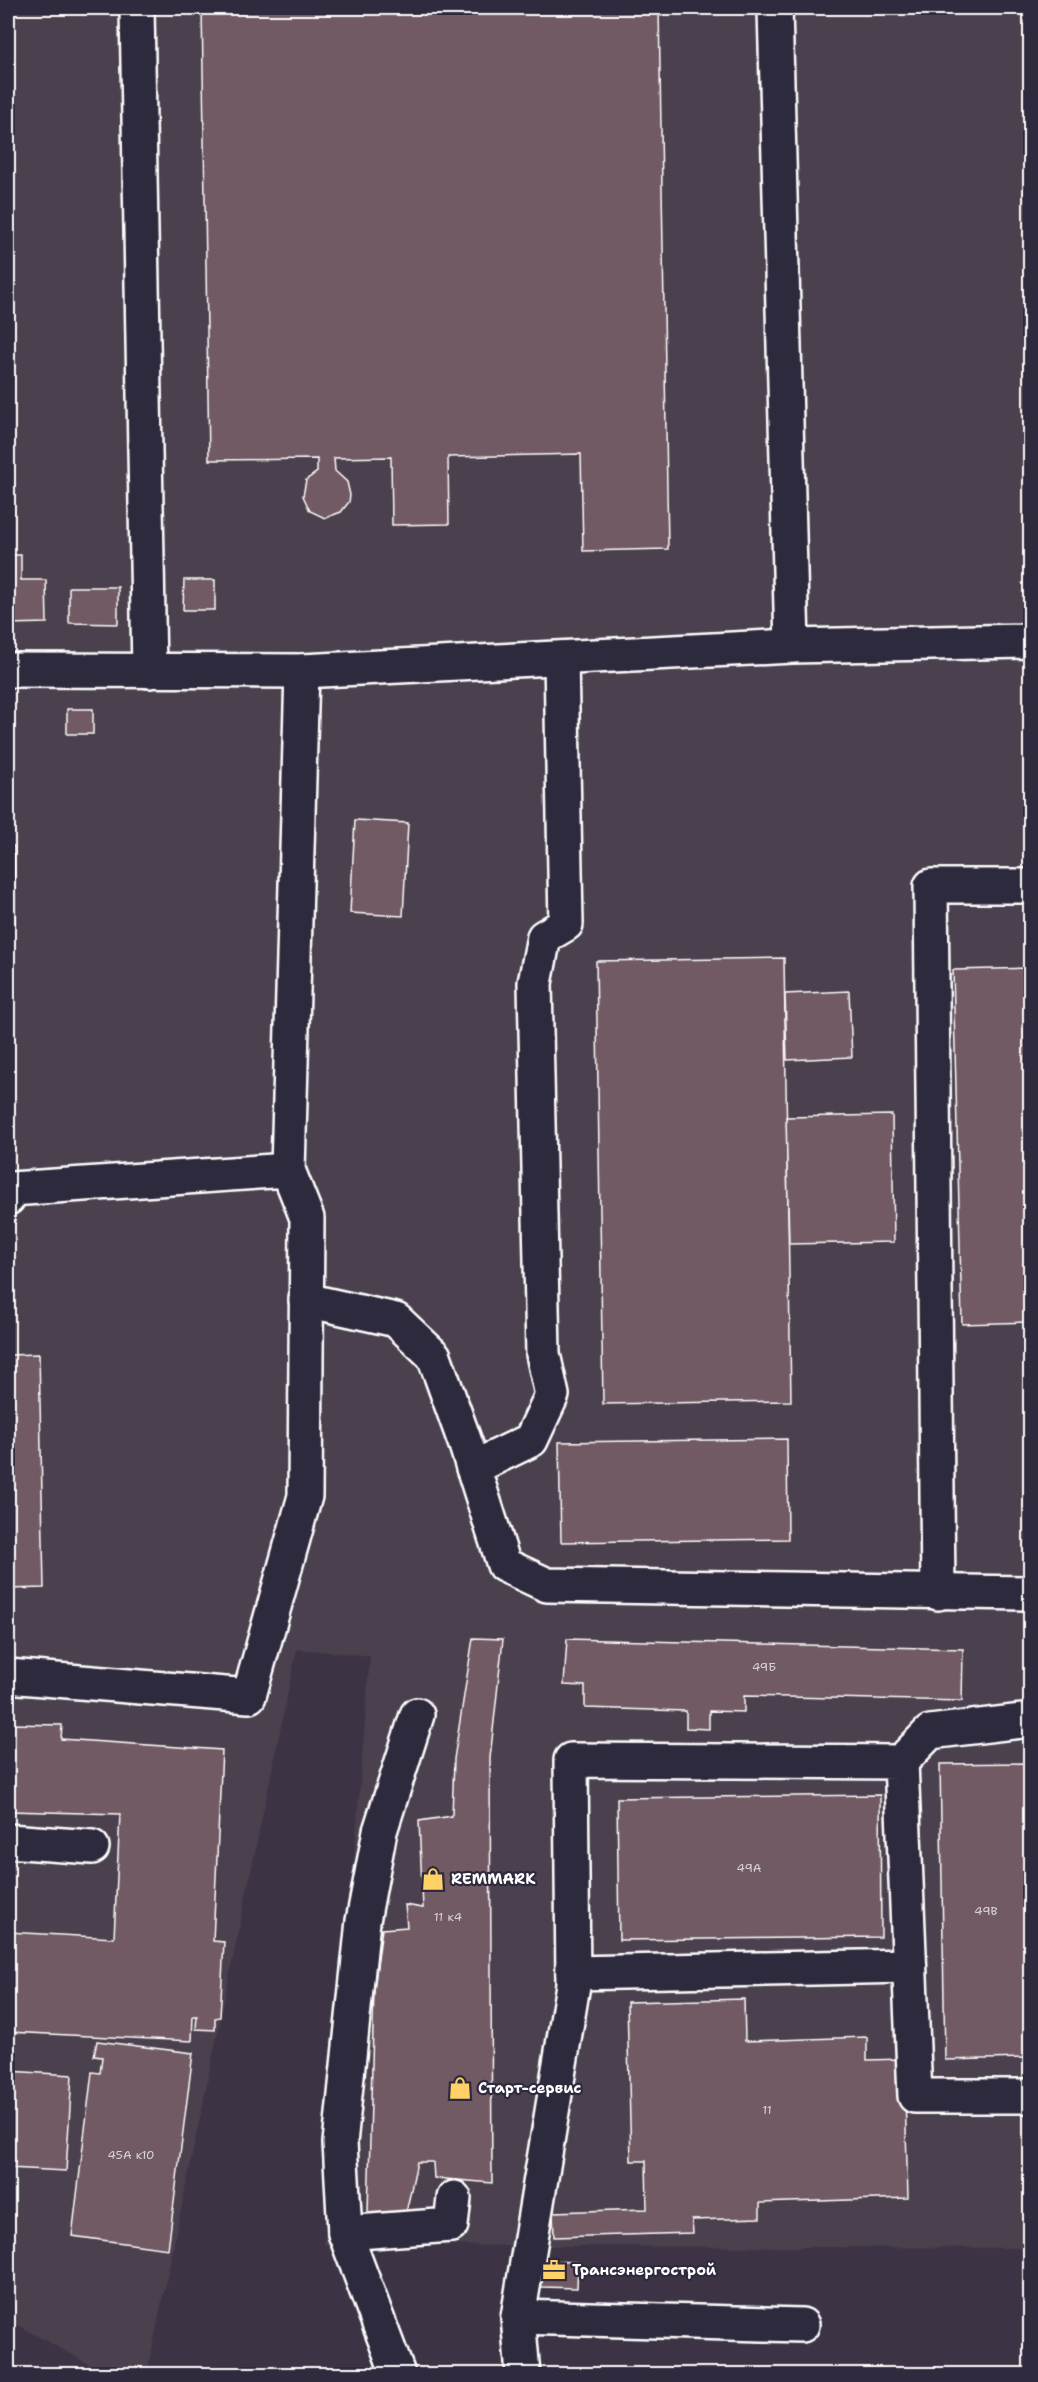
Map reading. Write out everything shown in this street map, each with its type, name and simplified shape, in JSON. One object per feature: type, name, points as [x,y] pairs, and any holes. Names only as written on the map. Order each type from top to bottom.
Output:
[{"type":"lane","points":[[137,8],[149,671]]},
{"type":"lane","points":[[776,8],[792,646]]},
{"type":"lane","points":[[8,670],[302,671],[792,646],[1030,641]]},
{"type":"lane","points":[[473,1468],[531,1440],[552,1395],[543,1354],[535,983],[544,937],[566,924],[561,658]]},
{"type":"lane","points":[[8,1676],[249,1696],[305,1496],[307,1218],[288,1170],[302,671]]},
{"type":"lane","points":[[938,1593],[931,886],[1030,886]]},
{"type":"lane","points":[[8,1198],[11,1189],[288,1170]]},
{"type":"lane","points":[[306,1300],[396,1320],[434,1356],[504,1565],[547,1585],[1030,1593]]},
{"type":"lane","points":[[398,2374],[345,2233],[340,2143],[363,1921],[380,1831],[417,1715]]},
{"type":"lane","points":[[1030,1720],[930,1732],[901,1762],[915,2096],[1030,2096]]},
{"type":"lane","points":[[523,2374],[518,2317],[573,1973],[571,1760],[901,1762]]},
{"type":"lane","points":[[8,1841],[92,1847]]},
{"type":"lane","points":[[573,1973],[909,1966]]},
{"type":"lane","points":[[345,2233],[451,2225],[454,2198]]},
{"type":"lane","points":[[518,2317],[802,2325]]},
{"type":"shaded area","points":[[8,8],[1030,8],[1030,2248],[324,2245],[370,1656],[297,1649],[147,2374],[107,2374],[8,2320]]},
{"type":"building","points":[[202,8],[659,8],[668,549],[583,551],[581,454],[448,457],[449,524],[392,525],[391,457],[334,458],[335,471],[347,482],[349,502],[341,512],[325,518],[310,511],[303,496],[306,480],[317,472],[317,459],[209,460]]},
{"type":"building","points":[[8,555],[21,555],[21,580],[46,580],[47,623],[8,624]]},
{"type":"building","points":[[184,580],[215,580],[215,610],[183,610]]},
{"type":"building","points":[[69,587],[118,587],[118,624],[69,623]]},
{"type":"building","points":[[67,709],[93,709],[93,734],[67,734]]},
{"type":"building","points":[[355,820],[408,823],[403,916],[350,913]]},
{"type":"building","points":[[8,846],[14,846],[15,924],[8,924]]},
{"type":"building","points":[[784,958],[791,1401],[603,1404],[596,961]]},
{"type":"building","points":[[1030,968],[1030,1322],[962,1324],[953,970]]},
{"type":"building","points":[[849,991],[852,1057],[787,1060],[785,994]]},
{"type":"building","points":[[892,1115],[894,1242],[789,1244],[786,1117]]},
{"type":"building","points":[[39,1354],[44,1588],[8,1589],[8,1355]]},
{"type":"building","points":[[787,1439],[788,1539],[561,1542],[559,1442]]},
{"type":"building","points":[[473,1638],[503,1639],[490,1758],[492,2183],[434,2178],[433,2162],[417,2162],[406,2213],[368,2213],[374,1989],[382,1929],[407,1927],[405,1905],[423,1908],[419,1821],[452,1816],[454,1759]]},
{"type":"building","points":[[567,1639],[963,1649],[962,1701],[744,1696],[744,1712],[709,1711],[709,1729],[686,1728],[686,1711],[585,1708],[585,1686],[564,1685]]},
{"type":"building","points":[[8,1724],[62,1725],[61,1739],[222,1750],[213,1941],[224,1942],[220,2017],[215,2018],[215,2030],[196,2029],[197,2016],[193,2016],[192,2041],[8,2032],[8,1932],[114,1938],[120,1814],[8,1811]]},
{"type":"building","points":[[1030,1763],[1030,2058],[945,2060],[940,1764]]},
{"type":"building","points":[[880,1795],[881,1937],[619,1940],[617,1798]]},
{"type":"building","points":[[744,1999],[745,2041],[867,2037],[867,2060],[904,2059],[908,2198],[760,2203],[760,2218],[692,2220],[693,2233],[554,2237],[553,2212],[647,2209],[646,2161],[631,2161],[627,2002]]},
{"type":"building","points":[[97,2041],[193,2053],[168,2249],[72,2236],[92,2072],[100,2073],[102,2057],[94,2056]]},
{"type":"building","points":[[9,2071],[72,2075],[66,2171],[8,2168]]},
{"type":"building","points":[[541,2261],[578,2262],[577,2288],[541,2287]]},
{"type":"place","name":"REMMARK","points":[[433,1879]]},
{"type":"place","name":"Старт-сервис","points":[[460,2088]]},
{"type":"place","name":"Трансэнергострой","points":[[554,2270]]}]
